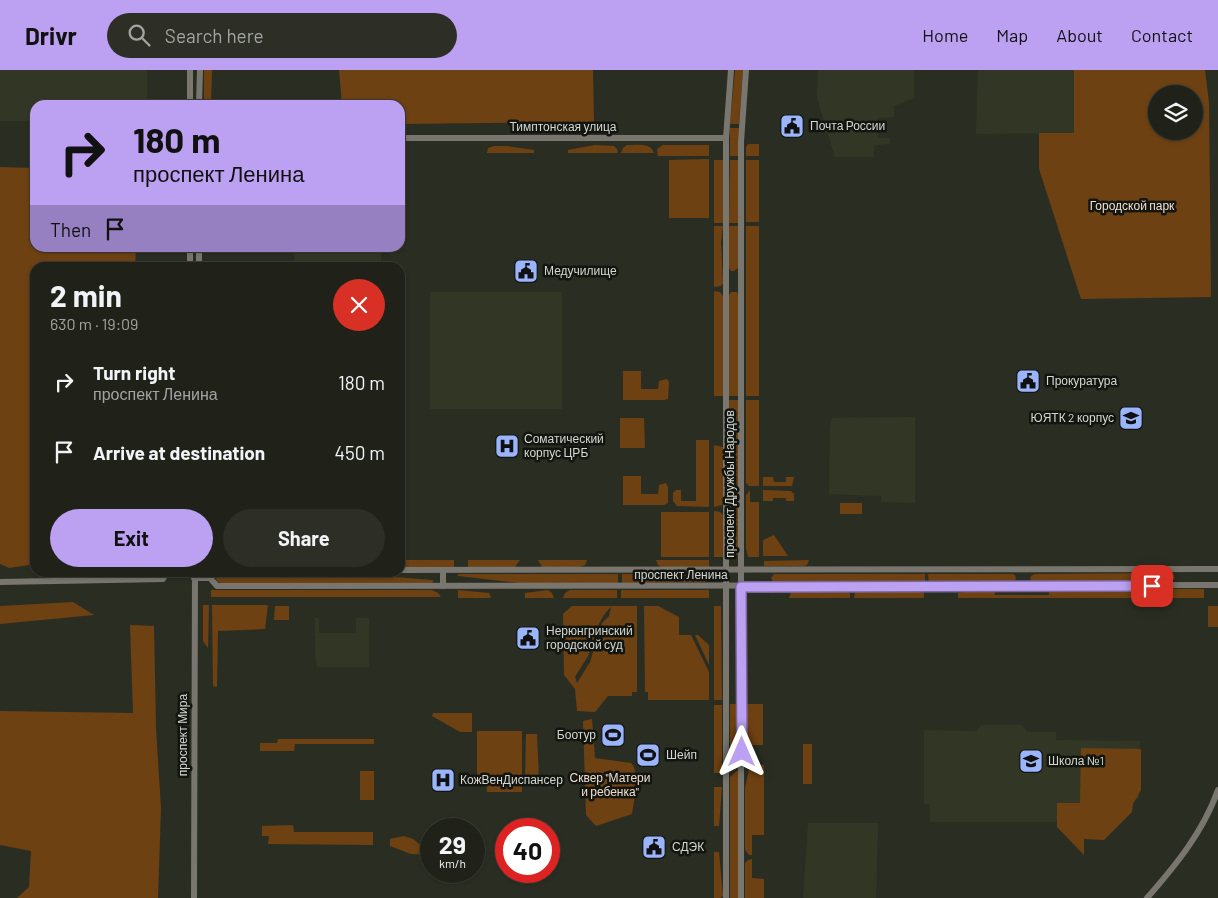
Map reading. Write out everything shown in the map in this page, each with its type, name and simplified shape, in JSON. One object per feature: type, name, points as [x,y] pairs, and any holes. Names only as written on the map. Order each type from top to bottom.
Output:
[{"type":"street","points":[[190,70],[190,100]]},
{"type":"street","points":[[199,100],[200,70]]},
{"type":"street","name":"проспект Дружбы Народов","points":[[726,898],[726,138],[731,70]]},
{"type":"street","name":"проспект Дружбы Народов","points":[[741,898],[741,142],[746,70]]},
{"type":"street","name":"Тимптонская улица","points":[[405,138],[726,138]]},
{"type":"street","name":"проспект Ленина","points":[[405,570],[1218,569]]},
{"type":"street","points":[[443,570],[443,586]]},
{"type":"street","points":[[0,582],[163,579],[164,577]]},
{"type":"street","name":"проспект Мира","points":[[193,577],[194,898]]},
{"type":"street","name":"проспект Ленина","points":[[206,577],[210,578],[218,586],[741,587],[1218,585]]},
{"type":"street","points":[[1147,898],[1185,854],[1200,830],[1218,790]]},
{"type":"shaded area","points":[[0,70],[147,70],[147,100],[30,100],[30,121],[0,121]]},
{"type":"shaded area","points":[[818,70],[914,70],[914,98],[894,106],[894,117],[877,118],[878,138],[890,138],[890,144],[874,145],[874,157],[835,157],[817,98]]},
{"type":"shaded area","points":[[978,70],[1074,70],[1074,133],[976,134]]},
{"type":"shaded area","points":[[294,252],[381,252],[381,262],[294,262]]},
{"type":"shaded area","points":[[430,292],[562,292],[562,409],[430,409]]},
{"type":"shaded area","points":[[915,417],[915,503],[881,502],[881,496],[829,494],[830,429],[832,418]]},
{"type":"shaded area","points":[[315,618],[319,618],[319,633],[356,633],[356,618],[369,618],[369,667],[317,667]]},
{"type":"shaded area","name":"Школа №1","points":[[981,725],[1021,725],[1028,732],[1056,732],[1056,740],[1140,741],[1139,798],[1091,827],[1057,827],[1057,822],[930,822],[930,804],[924,804],[924,730],[977,731]]},
{"type":"shaded area","points":[[808,823],[878,823],[876,898],[803,898]]},
{"type":"green space","points":[[204,70],[212,70],[211,100],[204,100]]},
{"type":"green space","points":[[339,70],[593,70],[594,122],[405,124],[405,100],[342,100]]},
{"type":"green space","points":[[735,70],[743,70],[739,124],[730,124]]},
{"type":"green space","name":"Городской парк","points":[[1074,70],[1205,70],[1209,103],[1211,297],[1081,299],[1039,169],[1039,133],[1074,133]]},
{"type":"green space","points":[[730,128],[739,128],[738,156],[730,156]]},
{"type":"green space","points":[[748,144],[759,144],[759,156],[746,156]]},
{"type":"green space","points":[[595,145],[614,146],[618,153],[568,153],[568,150]]},
{"type":"green space","points":[[627,145],[647,146],[654,153],[621,153]]},
{"type":"green space","points":[[663,145],[709,145],[709,156],[658,156],[657,149]]},
{"type":"green space","points":[[494,146],[534,150],[534,153],[487,153],[488,148]]},
{"type":"green space","points":[[709,159],[709,218],[669,218],[669,160]]},
{"type":"green space","points":[[714,160],[723,160],[723,223],[714,223]]},
{"type":"green space","points":[[730,160],[738,160],[738,223],[729,223]]},
{"type":"green space","points":[[746,160],[759,160],[759,222],[746,222]]},
{"type":"green space","points":[[0,167],[30,168],[30,252],[136,252],[135,262],[30,262],[30,565],[9,568],[0,564]]},
{"type":"green space","points":[[714,226],[723,226],[721,242],[723,283],[721,286],[714,287]]},
{"type":"green space","points":[[729,226],[738,226],[738,268],[734,271],[731,271],[729,268]]},
{"type":"green space","points":[[746,226],[759,226],[759,396],[746,396]]},
{"type":"green space","points":[[714,291],[720,292],[723,296],[723,396],[714,396]]},
{"type":"green space","points":[[731,292],[737,292],[738,295],[738,396],[729,396],[729,295]]},
{"type":"green space","points":[[623,371],[641,371],[641,389],[658,389],[659,381],[667,379],[669,382],[668,399],[623,400]]},
{"type":"green space","points":[[729,400],[738,400],[738,553],[735,557],[731,556],[730,553]]},
{"type":"green space","points":[[746,400],[759,400],[759,486],[749,486],[746,483]]},
{"type":"green space","points":[[620,418],[644,418],[645,448],[620,448]]},
{"type":"green space","points":[[696,440],[709,440],[709,507],[677,506],[673,501],[673,493],[676,490],[681,490],[681,501],[696,501]]},
{"type":"green space","points":[[714,445],[723,447],[723,502],[722,505],[714,507]]},
{"type":"green space","points":[[623,476],[641,476],[641,494],[658,494],[659,485],[666,483],[668,487],[668,503],[664,505],[623,505]]},
{"type":"green space","points":[[763,477],[773,477],[774,482],[786,482],[786,477],[794,477],[792,486],[763,486]]},
{"type":"green space","points":[[750,490],[750,502],[759,502],[759,557],[748,557],[746,548],[746,495]]},
{"type":"green space","points":[[763,490],[791,491],[794,494],[794,501],[786,501],[786,498],[773,498],[773,501],[763,501]]},
{"type":"green space","points":[[840,503],[862,503],[862,514],[840,514]]},
{"type":"green space","points":[[714,511],[720,512],[723,515],[723,557],[714,557]]},
{"type":"green space","points":[[661,512],[709,512],[709,557],[661,557]]},
{"type":"green space","points":[[774,535],[788,556],[763,556],[763,540]]},
{"type":"green space","points":[[405,560],[454,560],[454,567],[405,567]]},
{"type":"green space","points":[[468,560],[520,560],[515,567],[468,567]]},
{"type":"green space","points":[[538,560],[587,560],[585,565],[580,567],[542,567]]},
{"type":"green space","points":[[656,560],[709,560],[709,567],[661,567]]},
{"type":"green space","points":[[809,560],[807,565],[803,566],[764,566],[764,561]]},
{"type":"green space","points":[[1170,573],[1175,578],[1170,582],[1033,582],[1030,579],[1035,574]]},
{"type":"green space","points":[[458,574],[618,574],[618,583],[518,583],[458,576]]},
{"type":"green space","points":[[622,574],[704,574],[708,575],[709,579],[706,582],[622,583]]},
{"type":"green space","points":[[774,574],[925,574],[925,583],[774,583],[771,578]]},
{"type":"green space","points":[[928,574],[1012,574],[1015,575],[1016,579],[1013,582],[929,583]]},
{"type":"green space","points":[[216,577],[394,577],[434,581],[432,583],[221,583],[217,581]]},
{"type":"green space","points":[[1049,589],[1204,589],[1204,598],[958,598],[958,593],[979,590],[994,590],[995,595],[1049,595]]},
{"type":"green space","points":[[211,590],[432,590],[441,597],[211,597]]},
{"type":"green space","points":[[458,590],[489,593],[491,597],[458,598]]},
{"type":"green space","points":[[548,590],[554,598],[525,598],[525,593]]},
{"type":"green space","points":[[570,590],[617,590],[617,598],[563,598],[565,593]]},
{"type":"green space","points":[[621,590],[709,590],[709,598],[621,598]]},
{"type":"green space","points":[[795,590],[846,590],[850,594],[850,598],[789,598],[791,592]]},
{"type":"green space","points":[[860,590],[911,590],[924,593],[924,598],[854,598],[855,592]]},
{"type":"green space","points":[[73,602],[94,615],[0,624],[0,606]]},
{"type":"green space","points":[[203,605],[209,605],[208,648],[203,641]]},
{"type":"green space","points":[[212,605],[268,605],[265,629],[218,631],[217,687],[213,686]]},
{"type":"green space","points":[[275,606],[289,606],[289,620],[274,620]]},
{"type":"green space","points":[[572,606],[637,606],[637,692],[632,692],[632,696],[608,696],[595,712],[577,711],[575,689],[564,675],[563,614]],"holes":[[[611,607],[609,616],[602,623],[590,662],[577,683],[575,677],[588,656],[596,630],[602,618]]]},
{"type":"green space","points":[[644,606],[658,606],[679,617],[679,635],[691,635],[709,672],[709,700],[648,700],[648,692],[645,692]]},
{"type":"green space","points":[[714,606],[721,606],[722,700],[714,700]]},
{"type":"green space","points":[[1208,606],[1218,606],[1218,627],[1208,627]]},
{"type":"green space","points":[[130,625],[154,626],[156,728],[161,808],[158,898],[17,898],[29,887],[31,851],[0,845],[0,711],[133,713]]},
{"type":"green space","points":[[695,635],[698,635],[709,645],[709,665]]},
{"type":"green space","points":[[730,704],[738,704],[738,765],[730,772]]},
{"type":"green space","points":[[745,704],[763,704],[763,745],[750,745],[745,719]]},
{"type":"green space","points":[[714,705],[722,705],[722,773],[714,773]]},
{"type":"green space","points":[[433,713],[472,713],[472,732],[460,732],[432,716]]},
{"type":"green space","name":"Сквер \"Матери и ребенка\"","points":[[592,719],[595,758],[631,763],[634,767],[636,779],[632,814],[596,826],[586,815],[583,721]]},
{"type":"green space","points":[[477,731],[522,731],[522,792],[487,792],[486,776],[477,776]]},
{"type":"green space","points":[[526,734],[537,734],[539,778],[525,779]]},
{"type":"green space","points":[[278,739],[374,739],[374,744],[295,744],[294,751],[260,751],[260,743],[277,743]]},
{"type":"green space","points":[[803,744],[812,744],[812,784],[803,784]]},
{"type":"green space","points":[[1081,748],[1141,749],[1141,790],[1133,804],[1132,812],[1104,840],[1084,839],[1084,855],[1057,827],[1057,803],[1080,803]]},
{"type":"green space","points":[[750,765],[764,765],[764,835],[752,835],[752,855],[749,855],[745,850],[745,788]]},
{"type":"green space","points":[[738,770],[738,898],[730,898],[730,777]]},
{"type":"green space","points":[[360,771],[374,771],[374,800],[360,800]]},
{"type":"green space","points":[[714,787],[722,787],[719,826],[714,826]]},
{"type":"green space","points":[[293,825],[294,832],[373,832],[373,845],[268,844],[269,836],[262,836],[262,826]]},
{"type":"green space","points":[[404,836],[413,839],[420,844],[420,854],[411,854],[390,846],[390,839]]},
{"type":"green space","points":[[714,852],[719,852],[723,896],[720,898],[714,898]]},
{"type":"green space","points":[[752,859],[752,878],[764,879],[764,898],[745,898],[745,863]]},
{"type":"place","name":"Почта России","points":[[792,126]]},
{"type":"place","name":"Медучилище","points":[[526,271]]},
{"type":"place","name":"Прокуратура","points":[[1028,381]]},
{"type":"place","name":"ЮЯТК 2 корпус","points":[[1131,418]]},
{"type":"place","name":"Соматический корпус ЦРБ","points":[[507,446]]},
{"type":"place","name":"Нерюнгринский городской суд","points":[[528,638]]},
{"type":"place","name":"Боотур","points":[[613,735]]},
{"type":"place","name":"Шейп","points":[[648,755]]},
{"type":"place","name":"Школа №1","points":[[1031,761]]},
{"type":"place","name":"КожВенДиспансер","points":[[443,780]]},
{"type":"place","name":"СДЭК","points":[[654,847]]},
{"type":"route","points":[[742,752],[741,587],[1152,586]]}]
